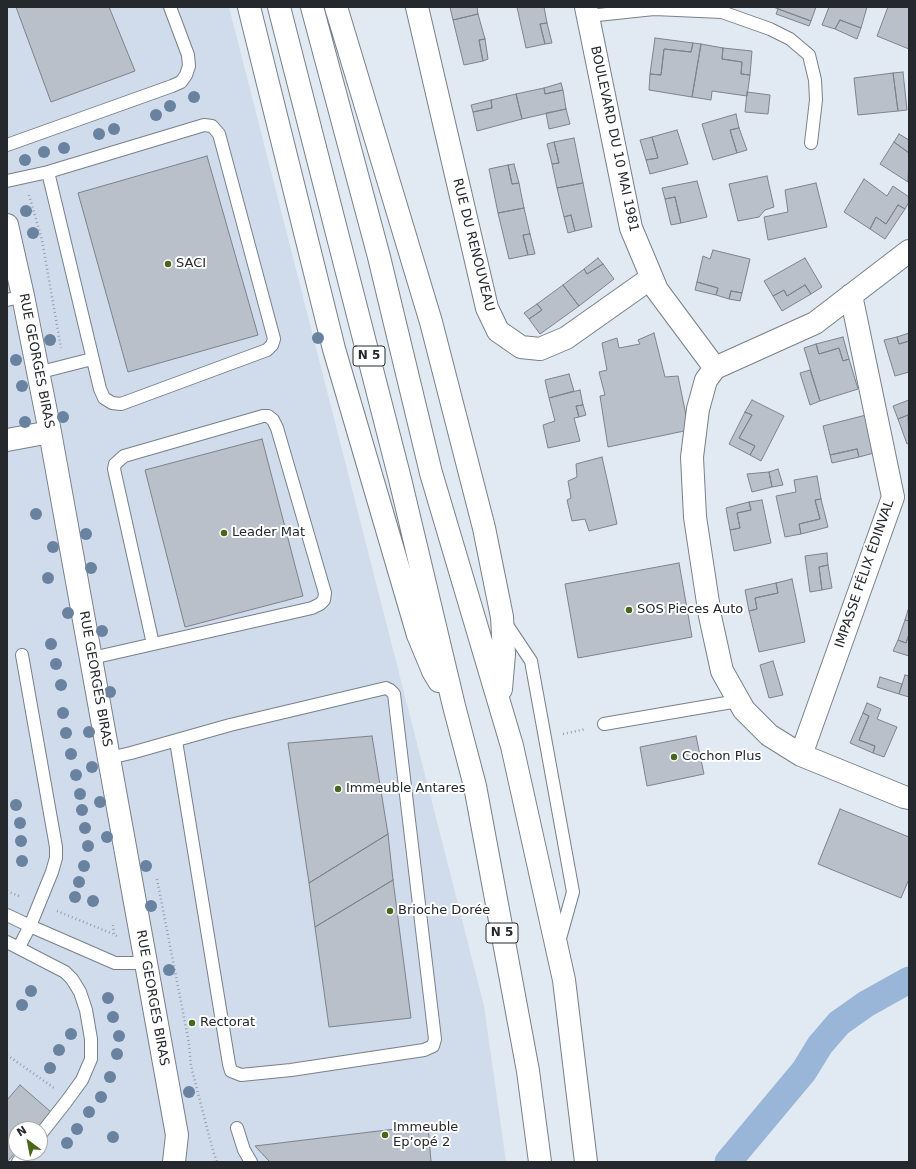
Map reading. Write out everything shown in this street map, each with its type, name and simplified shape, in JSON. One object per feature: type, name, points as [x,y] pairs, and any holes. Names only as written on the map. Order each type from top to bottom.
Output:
[{"type":"main road","points":[[249,7],[334,349],[393,552],[418,634],[433,671],[454,706]]},
{"type":"main road","name":"N 5","points":[[279,7],[400,479],[454,706],[475,786],[528,1071],[540,1162]]},
{"type":"main road","name":"N 5","points":[[312,7],[378,257],[431,473],[512,746],[564,980],[586,1162]]},
{"type":"main road","points":[[336,7],[431,322],[484,528],[502,616],[504,654],[500,702]]},
{"type":"main road","name":"RUE DU RENOUVEAU","points":[[417,7],[487,308],[498,331],[520,347],[540,348],[566,338],[651,278]]},
{"type":"main road","name":"BOULEVARD DU 10 MAI 1981","points":[[587,12],[631,228],[657,290],[715,368]]},
{"type":"main road","name":"RUE GEORGES BIRAS","points":[[7,225],[15,298],[37,373],[50,432],[177,1135],[190,1162]]},
{"type":"main road","points":[[909,251],[815,322],[715,368],[706,380],[698,409],[692,457],[695,517],[710,616],[722,671],[738,701],[744,710],[769,735],[801,755],[909,798]]},
{"type":"main road","name":"IMPASSE FÉLIX ÉDINVAL","points":[[801,755],[892,497],[851,295]]},
{"type":"main road","points":[[7,440],[50,432]]},
{"type":"main road","name":"RUE GEORGES BIRAS","points":[[174,1162],[177,1135]]},
{"type":"lane","points":[[7,145],[181,82],[186,75],[188,55],[170,7]]},
{"type":"lane","points":[[587,12],[654,9],[722,12],[770,29],[790,39],[810,55],[816,80],[816,100],[811,143]]},
{"type":"lane","points":[[7,181],[48,172],[204,125],[212,126],[219,134],[274,340],[272,345],[268,350],[121,404],[112,403],[104,398],[92,359],[48,172]]},
{"type":"lane","points":[[37,373],[92,359]]},
{"type":"lane","points":[[92,658],[312,608],[324,600],[325,593],[277,428],[273,420],[268,416],[263,416],[124,456],[115,464],[114,470],[153,644]]},
{"type":"lane","points":[[502,616],[531,661],[573,892],[557,949]]},
{"type":"lane","points":[[19,947],[30,926],[52,872],[56,858],[56,847],[22,655]]},
{"type":"lane","points":[[109,758],[176,741],[230,725],[386,688],[390,690],[394,694],[395,702],[435,1039],[433,1046],[424,1050],[291,1070],[241,1075],[232,1071],[229,1064],[176,741]]},
{"type":"lane","points":[[604,724],[738,701]]},
{"type":"lane","points":[[7,915],[115,963],[146,963]]},
{"type":"lane","points":[[7,942],[65,972],[72,979],[80,992],[86,1010],[91,1039],[91,1059],[82,1080],[48,1125]]},
{"type":"lane","points":[[237,1128],[244,1150],[251,1162]]},
{"type":"path","points":[[7,891],[114,934]]},
{"type":"path","points":[[7,1055],[69,1098]]},
{"type":"shaded area","points":[[7,7],[229,7],[484,1006],[506,1162],[7,1162]]},
{"type":"building","points":[[16,7],[109,7],[135,71],[51,102]]},
{"type":"building","points":[[450,7],[477,7],[478,14],[453,20]]},
{"type":"building","points":[[517,7],[544,7],[547,23],[540,24],[545,44],[526,48]]},
{"type":"building","points":[[773,7],[816,7],[811,21]]},
{"type":"building","points":[[829,7],[867,7],[861,28],[840,20],[835,29],[822,25]]},
{"type":"building","points":[[888,7],[909,7],[909,49],[877,36]]},
{"type":"building","points":[[778,9],[811,21],[809,26],[776,14]]},
{"type":"building","points":[[478,14],[485,39],[479,40],[483,61],[464,65],[453,20]]},
{"type":"building","points":[[840,20],[861,28],[857,39],[835,29]]},
{"type":"building","points":[[547,23],[552,43],[545,44],[540,24]]},
{"type":"building","points":[[655,38],[693,43],[691,52],[664,49],[661,75],[650,74]]},
{"type":"building","points":[[485,39],[488,59],[483,61],[479,40]]},
{"type":"building","points":[[693,43],[701,44],[692,97],[649,90],[650,74],[661,75],[664,49],[691,52]]},
{"type":"building","points":[[701,44],[723,48],[722,59],[742,62],[741,74],[750,75],[747,96],[712,91],[711,100],[692,97]]},
{"type":"building","points":[[723,48],[752,51],[750,75],[741,74],[742,62],[722,59]]},
{"type":"building","points":[[903,72],[907,110],[898,111],[893,73]]},
{"type":"building","points":[[893,73],[898,111],[858,115],[854,78]]},
{"type":"building","points":[[561,83],[563,90],[545,94],[544,88]]},
{"type":"building","points":[[544,88],[545,94],[563,90],[566,109],[522,119],[516,94]]},
{"type":"building","points":[[747,92],[770,95],[768,114],[745,112]]},
{"type":"building","points":[[516,94],[522,119],[477,131],[473,112],[492,108],[491,100]]},
{"type":"building","points":[[491,100],[492,108],[473,112],[471,105]]},
{"type":"building","points":[[566,109],[570,124],[549,129],[546,113]]},
{"type":"building","points":[[736,114],[739,128],[730,130],[737,153],[713,160],[702,124]]},
{"type":"building","points":[[739,128],[747,150],[737,153],[730,130]]},
{"type":"building","points":[[677,130],[688,164],[650,174],[646,160],[658,158],[652,137]]},
{"type":"building","points":[[899,134],[909,140],[909,153],[894,142]]},
{"type":"building","points":[[652,137],[658,158],[646,160],[640,140]]},
{"type":"building","points":[[574,138],[583,183],[557,188],[552,164],[559,163],[554,142]]},
{"type":"building","points":[[554,142],[559,163],[552,164],[547,144]]},
{"type":"building","points":[[894,142],[909,153],[908,182],[880,164]]},
{"type":"building","name":"SACI","points":[[207,156],[258,335],[128,372],[78,193]]},
{"type":"building","points":[[514,164],[519,183],[512,184],[508,165]]},
{"type":"building","points":[[508,165],[512,184],[519,183],[524,208],[498,213],[489,169]]},
{"type":"building","points":[[767,176],[774,207],[765,210],[759,217],[738,221],[729,184]]},
{"type":"building","points":[[864,179],[887,196],[893,186],[909,197],[909,202],[905,209],[898,205],[886,224],[876,217],[870,229],[844,212]]},
{"type":"building","points":[[697,181],[707,217],[681,223],[675,197],[665,199],[662,188]]},
{"type":"building","points":[[583,183],[592,227],[575,231],[571,215],[564,217],[557,188]]},
{"type":"building","points":[[816,183],[827,227],[768,240],[764,217],[788,212],[785,190]]},
{"type":"building","points":[[675,197],[681,223],[671,225],[665,199]]},
{"type":"building","points":[[898,205],[905,209],[885,239],[870,229],[876,217],[886,224]]},
{"type":"building","points":[[524,208],[530,234],[523,235],[528,255],[509,259],[498,213]]},
{"type":"building","points":[[571,215],[575,231],[568,233],[564,217]]},
{"type":"building","points":[[530,234],[535,254],[528,255],[523,235]]},
{"type":"building","points":[[713,250],[750,259],[742,293],[731,291],[729,299],[716,295],[718,288],[697,282],[703,256],[710,259]]},
{"type":"building","points":[[598,258],[603,264],[587,274],[584,269]]},
{"type":"building","points":[[805,258],[822,287],[811,294],[805,285],[787,296],[784,290],[773,296],[764,281]]},
{"type":"building","points":[[603,264],[614,279],[579,306],[563,285],[584,269],[587,274]]},
{"type":"building","points":[[697,282],[718,288],[716,295],[695,290]]},
{"type":"building","points":[[563,285],[579,306],[540,334],[529,319],[542,310],[537,304]]},
{"type":"building","points":[[805,285],[811,294],[782,311],[773,296],[784,290],[787,296]]},
{"type":"building","points":[[731,291],[742,293],[740,301],[729,299]]},
{"type":"building","points":[[537,304],[542,310],[529,319],[524,313]]},
{"type":"building","points":[[654,333],[665,377],[678,376],[689,430],[608,447],[600,396],[605,395],[599,372],[607,370],[602,343],[617,338],[619,348],[640,344],[638,340]]},
{"type":"building","points":[[909,333],[909,341],[899,344],[897,337]]},
{"type":"building","points":[[843,337],[849,359],[843,361],[839,348],[819,354],[816,344]]},
{"type":"building","points":[[897,337],[899,344],[909,341],[909,372],[895,376],[884,340]]},
{"type":"building","points":[[816,344],[819,354],[839,348],[843,361],[849,359],[858,389],[820,401],[804,348]]},
{"type":"building","points":[[810,370],[820,401],[810,405],[800,373]]},
{"type":"building","points":[[569,374],[574,391],[549,398],[545,380]]},
{"type":"building","points":[[580,390],[583,405],[576,406],[579,417],[574,418],[580,441],[548,448],[543,425],[555,421],[549,398]]},
{"type":"building","points":[[752,400],[784,416],[761,461],[750,455],[755,446],[739,438],[752,415],[745,412]]},
{"type":"building","points":[[909,400],[909,416],[908,415],[898,419],[893,406]]},
{"type":"building","points":[[583,405],[586,415],[579,417],[576,406]]},
{"type":"building","points":[[745,412],[752,415],[739,438],[755,446],[750,455],[729,444]]},
{"type":"building","points":[[866,415],[874,453],[859,457],[857,449],[830,455],[823,426]]},
{"type":"building","points":[[908,415],[909,443],[907,444],[898,419]]},
{"type":"building","name":"Leader Mat","points":[[262,439],[303,596],[185,627],[145,470]]},
{"type":"building","points":[[857,449],[859,457],[832,463],[830,455]]},
{"type":"building","points":[[602,457],[617,524],[589,531],[585,519],[572,521],[567,500],[571,498],[568,481],[577,477],[576,464]]},
{"type":"building","points":[[778,469],[783,485],[772,487],[769,472]]},
{"type":"building","points":[[769,472],[772,487],[752,492],[747,474]]},
{"type":"building","points":[[817,476],[821,499],[815,500],[820,519],[799,524],[801,534],[785,537],[776,496],[796,492],[794,480]]},
{"type":"building","points":[[821,499],[828,527],[801,534],[799,524],[820,519],[815,500]]},
{"type":"building","points":[[762,500],[771,543],[734,551],[730,530],[740,528],[737,513],[751,510],[749,502]]},
{"type":"building","points":[[749,502],[751,510],[737,513],[740,528],[730,530],[726,508]]},
{"type":"building","points":[[827,553],[828,565],[819,567],[822,590],[810,592],[805,556]]},
{"type":"building","name":"SOS Pieces Auto","points":[[679,563],[692,637],[578,658],[565,584]]},
{"type":"building","points":[[828,565],[832,588],[822,590],[819,567]]},
{"type":"building","points":[[792,579],[805,642],[759,652],[749,611],[757,609],[755,598],[778,593],[776,583]]},
{"type":"building","points":[[776,583],[778,593],[755,598],[757,609],[749,611],[745,590]]},
{"type":"building","points":[[909,610],[909,621],[905,620]]},
{"type":"building","points":[[905,620],[909,621],[909,634],[906,643],[898,640]]},
{"type":"building","points":[[909,634],[909,656],[893,651],[898,640],[906,643]]},
{"type":"building","points":[[773,661],[783,695],[769,698],[760,665]]},
{"type":"building","points":[[905,675],[909,676],[909,697],[899,694]]},
{"type":"building","points":[[880,677],[902,684],[899,694],[877,687]]},
{"type":"building","points":[[867,703],[881,709],[877,719],[897,727],[884,757],[873,753],[875,746],[859,740],[869,716],[863,713]]},
{"type":"building","points":[[863,713],[869,716],[859,740],[875,746],[873,753],[850,743]]},
{"type":"building","name":"Immeuble Antares","points":[[372,736],[388,834],[309,883],[288,743]]},
{"type":"building","points":[[696,736],[704,774],[647,786],[640,747]]},
{"type":"building","points":[[840,809],[909,837],[909,879],[901,898],[818,864]]},
{"type":"building","name":"Immeuble Antares","points":[[388,834],[393,880],[315,927],[309,883]]},
{"type":"building","points":[[393,880],[411,1018],[329,1027],[315,927]]},
{"type":"building","points":[[20,1085],[51,1112],[43,1121],[8,1121],[7,1162],[7,1100]]},
{"type":"building","name":"Immeuble Ep’opé 2","points":[[428,1125],[431,1162],[270,1162],[255,1146]]},
{"type":"waterway","points":[[728,1162],[804,1071],[820,1045],[839,1023],[866,1004],[909,980]]},
{"type":"place","name":"SACI","points":[[168,264]]},
{"type":"place","name":"Leader Mat","points":[[224,533]]},
{"type":"place","name":"SOS Pieces Auto","points":[[629,610]]},
{"type":"place","name":"Cochon Plus","points":[[674,757]]},
{"type":"place","name":"Immeuble Antares","points":[[338,789]]},
{"type":"place","name":"Brioche Dorée","points":[[390,911]]},
{"type":"place","name":"Rectorat","points":[[192,1023]]},
{"type":"place","name":"Immeuble Ep’opé 2","points":[[385,1135]]}]
